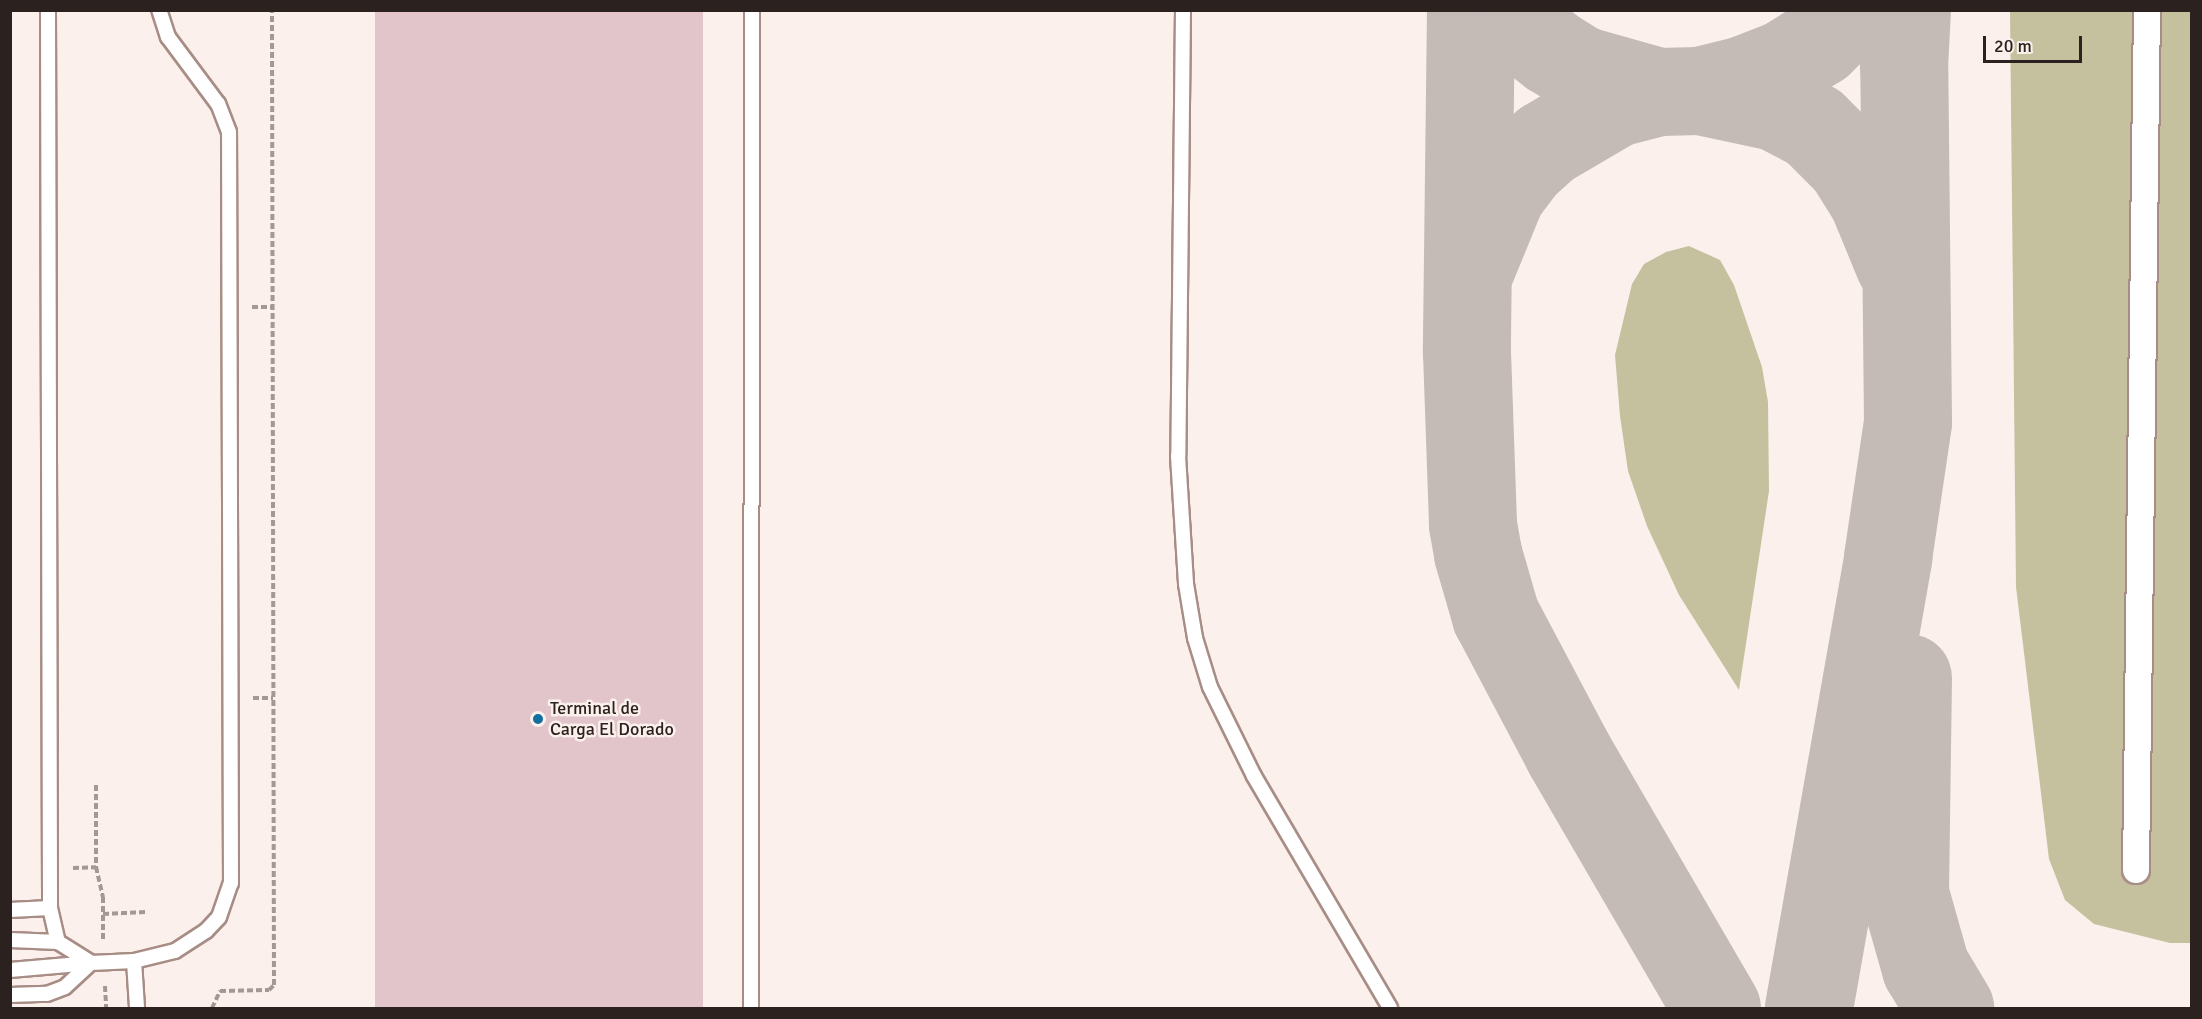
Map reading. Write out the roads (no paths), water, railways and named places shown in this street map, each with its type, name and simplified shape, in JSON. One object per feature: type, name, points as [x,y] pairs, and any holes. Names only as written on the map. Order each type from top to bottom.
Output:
[{"type":"street","points":[[2136,870],[2147,10]]},
{"type":"lane","points":[[48,10],[50,908],[58,942]]},
{"type":"lane","points":[[10,970],[134,961],[175,951],[206,931],[226,903],[231,883],[229,132],[218,104],[168,37],[159,10]]},
{"type":"lane","points":[[751,1008],[753,10]]},
{"type":"lane","points":[[1183,10],[1177,238],[1178,456],[1186,584],[1196,638],[1210,687],[1254,776],[1390,1008]]},
{"type":"lane","points":[[10,910],[50,908]]},
{"type":"lane","points":[[10,940],[58,942],[97,962]]},
{"type":"lane","points":[[134,961],[137,1008]]},
{"type":"lane","points":[[10,995],[47,994],[65,987],[97,962]]},
{"type":"place","name":"Terminal de Carga El Dorado","points":[[538,719]]}]
